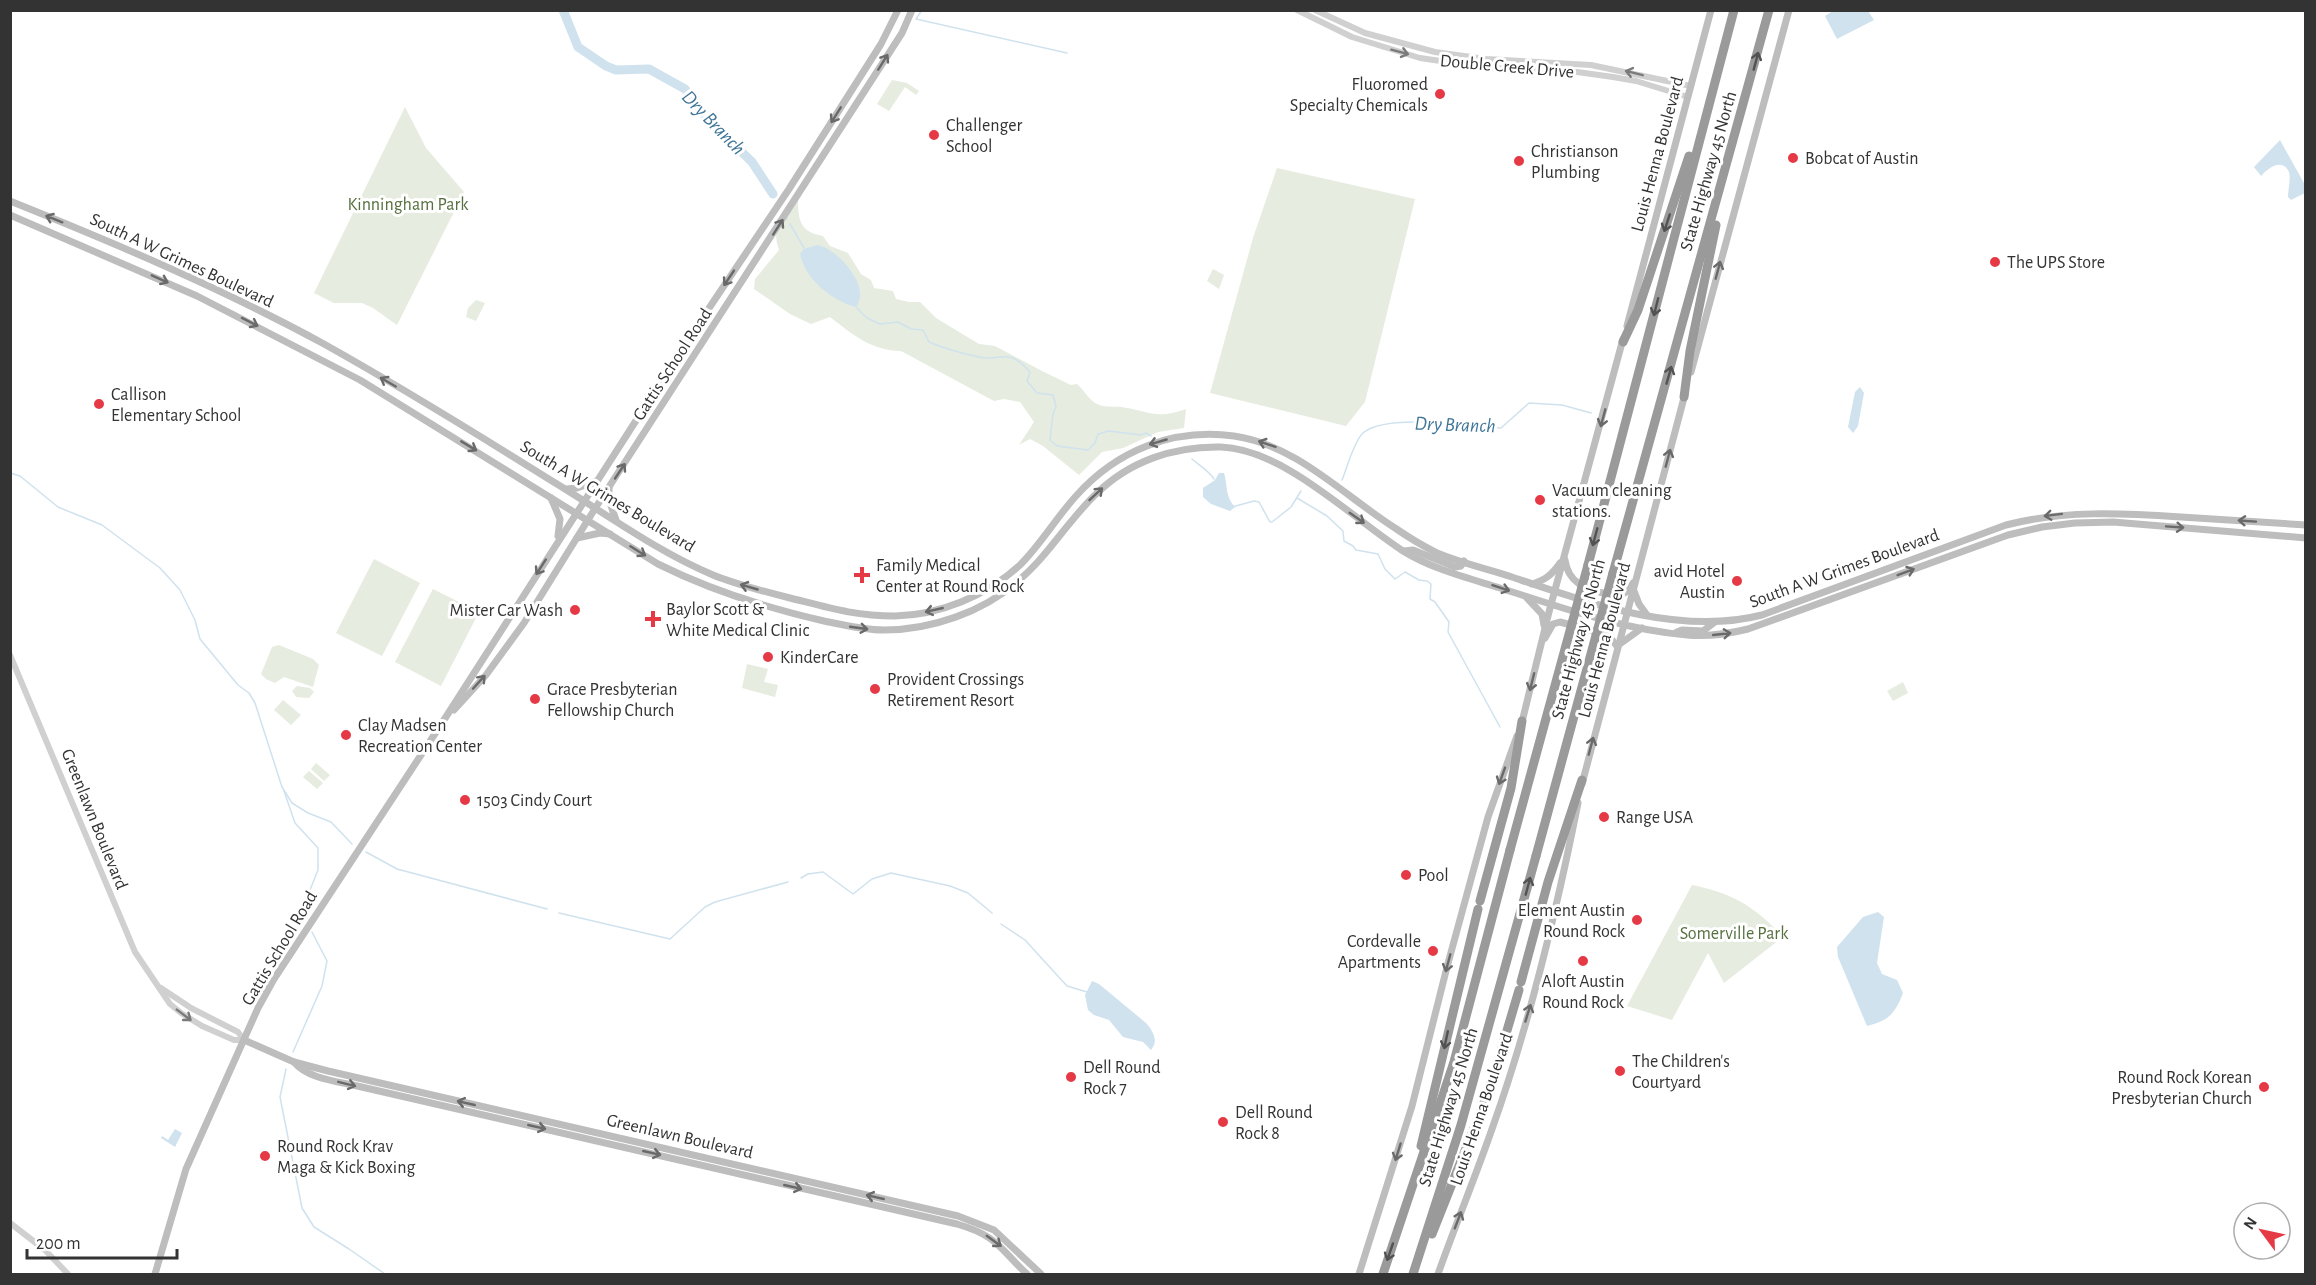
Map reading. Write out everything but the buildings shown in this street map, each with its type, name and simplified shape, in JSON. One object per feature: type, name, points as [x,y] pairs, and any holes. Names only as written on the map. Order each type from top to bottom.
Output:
[{"type":"highway","name":"State Highway 45 North","points":[[1383,1275],[1433,1116],[1457,1051],[1734,10]]},
{"type":"highway","name":"State Highway 45 North","points":[[1414,1275],[1461,1125],[1730,158],[1769,10]]},
{"type":"highway","points":[[1623,342],[1638,310],[1707,108]]},
{"type":"highway","points":[[1684,397],[1690,351],[1730,158]]},
{"type":"highway","points":[[1433,1116],[1479,905],[1511,788],[1522,721]]},
{"type":"highway","points":[[1414,1275],[1490,1088],[1548,882],[1582,780]]},
{"type":"main road","name":"Gattis School Road","points":[[155,1275],[182,1181],[258,1008],[284,963],[442,723],[583,500],[789,189],[881,44],[898,10]]},
{"type":"main road","name":"Gattis School Road","points":[[442,723],[503,653],[896,42],[912,10]]},
{"type":"main road","name":"Louis Henna Boulevard","points":[[1359,1275],[1412,1106],[1488,817],[1522,721],[1551,604],[1711,10]]},
{"type":"main road","name":"Louis Henna Boulevard","points":[[1438,1275],[1492,1130],[1537,985],[1555,912],[1582,780],[1789,10]]},
{"type":"main road","name":"South A W Grimes Boulevard","points":[[10,201],[112,243],[273,318],[326,346],[596,507],[664,552],[728,581],[848,613],[893,616],[919,614],[948,607],[974,596],[1010,572],[1037,545],[1073,499],[1094,478],[1138,448],[1179,436],[1234,436],[1260,441],[1280,449],[1395,529],[1436,552],[1532,584],[1627,611],[1715,622],[1742,620],[1762,615],[2006,525],[2032,518],[2074,513],[2113,512],[2305,525]]},
{"type":"main road","name":"South A W Grimes Boulevard","points":[[10,215],[122,262],[260,328],[366,383],[658,564],[693,582],[769,607],[859,628],[884,630],[911,628],[940,622],[990,601],[1017,582],[1044,556],[1095,495],[1120,474],[1156,456],[1196,447],[1226,447],[1272,460],[1293,472],[1404,551],[1438,567],[1525,596],[1623,624],[1701,636],[1748,629],[2008,535],[2042,527],[2113,522],[2306,538]]},
{"type":"main road","points":[[738,289],[739,279],[761,245],[758,234]]},
{"type":"main road","points":[[566,489],[578,488],[596,481]]},
{"type":"main road","points":[[609,488],[609,500],[616,520]]},
{"type":"main road","points":[[550,496],[560,519],[557,542]]},
{"type":"main road","points":[[2074,513],[2075,523]]},
{"type":"main road","points":[[2148,525],[2149,515]]},
{"type":"main road","points":[[2286,536],[2295,533],[2305,525]]},
{"type":"main road","points":[[577,538],[612,534]]},
{"type":"main road","points":[[1404,551],[1413,550],[1455,567],[1461,566],[1464,561]]},
{"type":"main road","points":[[1565,556],[1567,573],[1578,584],[1616,597],[1628,591],[1637,576]]},
{"type":"main road","points":[[1532,584],[1553,574],[1565,556]]},
{"type":"main road","points":[[1634,590],[1639,604],[1647,615]]},
{"type":"main road","points":[[1525,596],[1542,614],[1545,629]]},
{"type":"main road","points":[[1542,643],[1553,624],[1560,622],[1608,635],[1617,646],[1642,628]]},
{"type":"main road","points":[[1674,633],[1682,630],[1703,631],[1715,622]]},
{"type":"main road","name":"Greenlawn Boulevard","points":[[244,1040],[294,1062],[958,1216],[994,1230],[1041,1275]]},
{"type":"main road","name":"Greenlawn Boulevard","points":[[294,1062],[299,1068],[309,1073],[353,1085],[964,1226],[996,1241],[1027,1275]]},
{"type":"street","name":"Double Creek Drive","points":[[1297,10],[1352,37],[1420,58],[1488,68],[1560,70],[1613,77],[1636,81],[1688,97]]},
{"type":"street","name":"Double Creek Drive","points":[[1315,10],[1365,33],[1435,52],[1486,59],[1591,65],[1691,86]]},
{"type":"street","name":"Greenlawn Boulevard","points":[[10,655],[129,941],[142,963],[170,1004],[195,1023],[234,1040],[244,1040]]},
{"type":"street","name":"Greenlawn Boulevard","points":[[161,988],[191,1008],[238,1032],[244,1040]]},
{"type":"street","points":[[10,1223],[45,1250],[68,1275]]},
{"type":"green space","points":[[892,80],[907,83],[919,91],[916,95],[905,87],[889,111],[877,104]]},
{"type":"green space","name":"Kinningham Park","points":[[405,107],[426,148],[464,192],[397,325],[362,303],[334,303],[314,293]]},
{"type":"green space","points":[[1277,168],[1415,199],[1365,402],[1346,426],[1210,393],[1253,238]]},
{"type":"green space","points":[[798,194],[799,216],[804,227],[814,234],[823,236],[830,246],[848,253],[861,274],[871,280],[874,288],[893,291],[896,299],[920,302],[936,318],[979,344],[995,346],[1071,385],[1077,384],[1094,403],[1153,414],[1167,414],[1186,409],[1184,428],[1158,432],[1123,448],[1102,452],[1079,475],[1043,446],[1030,439],[1019,445],[1034,422],[1020,402],[1004,399],[994,401],[901,351],[872,345],[830,317],[811,324],[790,314],[754,289],[755,279],[779,250],[777,227],[783,214]]},
{"type":"green space","points":[[1213,269],[1224,275],[1219,289],[1207,281]]},
{"type":"green space","points":[[476,300],[485,303],[476,321],[466,317],[468,308]]},
{"type":"green space","points":[[374,559],[420,583],[382,656],[336,633]]},
{"type":"green space","points":[[433,589],[479,612],[441,686],[395,662]]},
{"type":"green space","points":[[279,645],[313,659],[319,665],[313,687],[284,677],[275,683],[261,674],[272,647]]},
{"type":"green space","points":[[747,664],[768,669],[764,682],[778,685],[775,697],[742,688]]},
{"type":"green space","points":[[1903,682],[1908,693],[1893,701],[1887,691]]},
{"type":"green space","points":[[297,686],[310,688],[314,692],[309,698],[296,697],[292,691]]},
{"type":"green space","points":[[283,700],[301,715],[291,725],[274,710]]},
{"type":"green space","points":[[316,763],[330,775],[324,781],[311,769]]},
{"type":"green space","points":[[309,771],[323,783],[317,789],[303,777]]},
{"type":"green space","name":"Somerville Park","points":[[1692,885],[1719,892],[1753,909],[1783,937],[1724,983],[1708,953],[1672,1020],[1627,1006]]},
{"type":"water","points":[[1833,11],[1868,11],[1874,20],[1837,39],[1825,16]]},
{"type":"water","points":[[2280,140],[2305,185],[2305,193],[2291,200],[2288,197],[2290,175],[2283,165],[2267,170],[2261,176],[2254,167]]},
{"type":"water","points":[[817,245],[834,253],[856,279],[860,299],[856,307],[829,294],[807,272],[800,254],[804,249]]},
{"type":"water","points":[[1860,387],[1864,393],[1858,426],[1853,433],[1848,427],[1855,392]]},
{"type":"water","points":[[1219,473],[1224,473],[1228,495],[1235,507],[1230,511],[1211,504],[1203,497],[1203,488],[1215,480]]},
{"type":"water","points":[[1878,912],[1884,917],[1877,963],[1882,974],[1897,980],[1903,993],[1890,1016],[1867,1026],[1838,957],[1837,947],[1863,917]]},
{"type":"water","points":[[1092,981],[1099,984],[1146,1023],[1155,1040],[1151,1050],[1143,1042],[1123,1037],[1109,1020],[1094,1015],[1088,1010],[1085,995]]},
{"type":"water","points":[[175,1129],[182,1133],[175,1147],[161,1138],[162,1136],[168,1140]]},
{"type":"waterway","name":"Dry Branch","points":[[563,10],[578,47],[606,66],[616,70],[649,69],[685,89],[705,116],[752,162],[773,194]]},
{"type":"waterway","points":[[922,10],[916,19],[1067,53]]},
{"type":"waterway","name":"Dry Branch","points":[[790,224],[804,248]]},
{"type":"waterway","name":"Dry Branch","points":[[856,307],[867,318],[880,324],[898,322],[911,329],[923,330],[929,342],[947,349],[979,357],[1016,359],[1030,372],[1027,381],[1037,393],[1053,395],[1056,406],[1050,440],[1057,446],[1088,450],[1095,443],[1098,434],[1109,431],[1141,435],[1146,433],[1151,436]]},
{"type":"waterway","name":"Dry Branch","points":[[1342,480],[1360,437],[1374,427],[1409,422],[1429,422],[1501,428],[1529,403],[1562,405],[1591,413]]},
{"type":"waterway","name":"Dry Branch","points":[[1192,459],[1214,479]]},
{"type":"waterway","points":[[10,473],[20,476],[58,507],[102,525],[160,568],[180,590],[195,620],[200,639],[238,685],[249,693],[255,703],[282,787],[292,803],[308,813],[331,822],[352,844]]},
{"type":"waterway","name":"Dry Branch","points":[[1232,507],[1254,501],[1259,502],[1272,522],[1291,507],[1301,491]]},
{"type":"waterway","points":[[1297,498],[1327,516],[1343,531],[1344,541],[1356,550],[1378,554],[1385,569],[1395,579],[1405,572],[1431,584],[1430,599],[1435,602],[1449,622],[1448,632],[1500,727]]},
{"type":"waterway","points":[[284,791],[295,823],[318,848],[318,870],[308,895],[303,917]]},
{"type":"waterway","points":[[366,852],[397,869],[547,909]]},
{"type":"waterway","points":[[801,878],[808,874],[823,872],[853,894],[872,879],[891,873],[950,886],[968,893],[992,913]]},
{"type":"waterway","points":[[559,913],[670,939],[705,907],[715,902],[788,882]]},
{"type":"waterway","points":[[1001,924],[1025,940],[1067,986],[1087,992]]},
{"type":"waterway","points":[[293,1052],[322,986],[327,961],[312,932]]},
{"type":"waterway","points":[[286,1069],[280,1097],[302,1208],[314,1227],[385,1274]]},
{"type":"place","name":"Fluoromed Specialty Chemicals","points":[[1440,94]]},
{"type":"place","name":"Challenger School","points":[[934,135]]},
{"type":"place","name":"Bobcat of Austin","points":[[1793,158]]},
{"type":"place","name":"Christianson Plumbing","points":[[1519,161]]},
{"type":"place","name":"The UPS Store","points":[[1995,262]]},
{"type":"place","name":"Callison Elementary School","points":[[99,404]]},
{"type":"place","name":"Vacuum cleaning stations.","points":[[1540,500]]},
{"type":"place","name":"Family Medical Center at Round Rock","points":[[862,575]]},
{"type":"place","name":"avid Hotel Austin","points":[[1737,581]]},
{"type":"place","name":"Mister Car Wash","points":[[575,610]]},
{"type":"place","name":"Baylor Scott & White Medical Clinic","points":[[653,619]]},
{"type":"place","name":"KinderCare","points":[[768,657]]},
{"type":"place","name":"Provident Crossings Retirement Resort","points":[[875,689]]},
{"type":"place","name":"Grace Presbyterian Fellowship Church","points":[[535,699]]},
{"type":"place","name":"Clay Madsen Recreation Center","points":[[346,735]]},
{"type":"place","name":"1503 Cindy Court","points":[[465,800]]},
{"type":"place","name":"Range USA","points":[[1604,817]]},
{"type":"place","name":"Pool","points":[[1406,875]]},
{"type":"place","name":"Element Austin Round Rock","points":[[1637,920]]},
{"type":"place","name":"Cordevalle Apartments","points":[[1433,951]]},
{"type":"place","name":"Aloft Austin Round Rock","points":[[1583,961]]},
{"type":"place","name":"The Children's Courtyard","points":[[1620,1071]]},
{"type":"place","name":"Dell Round Rock 7","points":[[1071,1077]]},
{"type":"place","name":"Round Rock Korean Presbyterian Church","points":[[2264,1087]]},
{"type":"place","name":"Dell Round Rock 8","points":[[1223,1122]]},
{"type":"place","name":"Round Rock Krav Maga & Kick Boxing","points":[[265,1156]]}]
